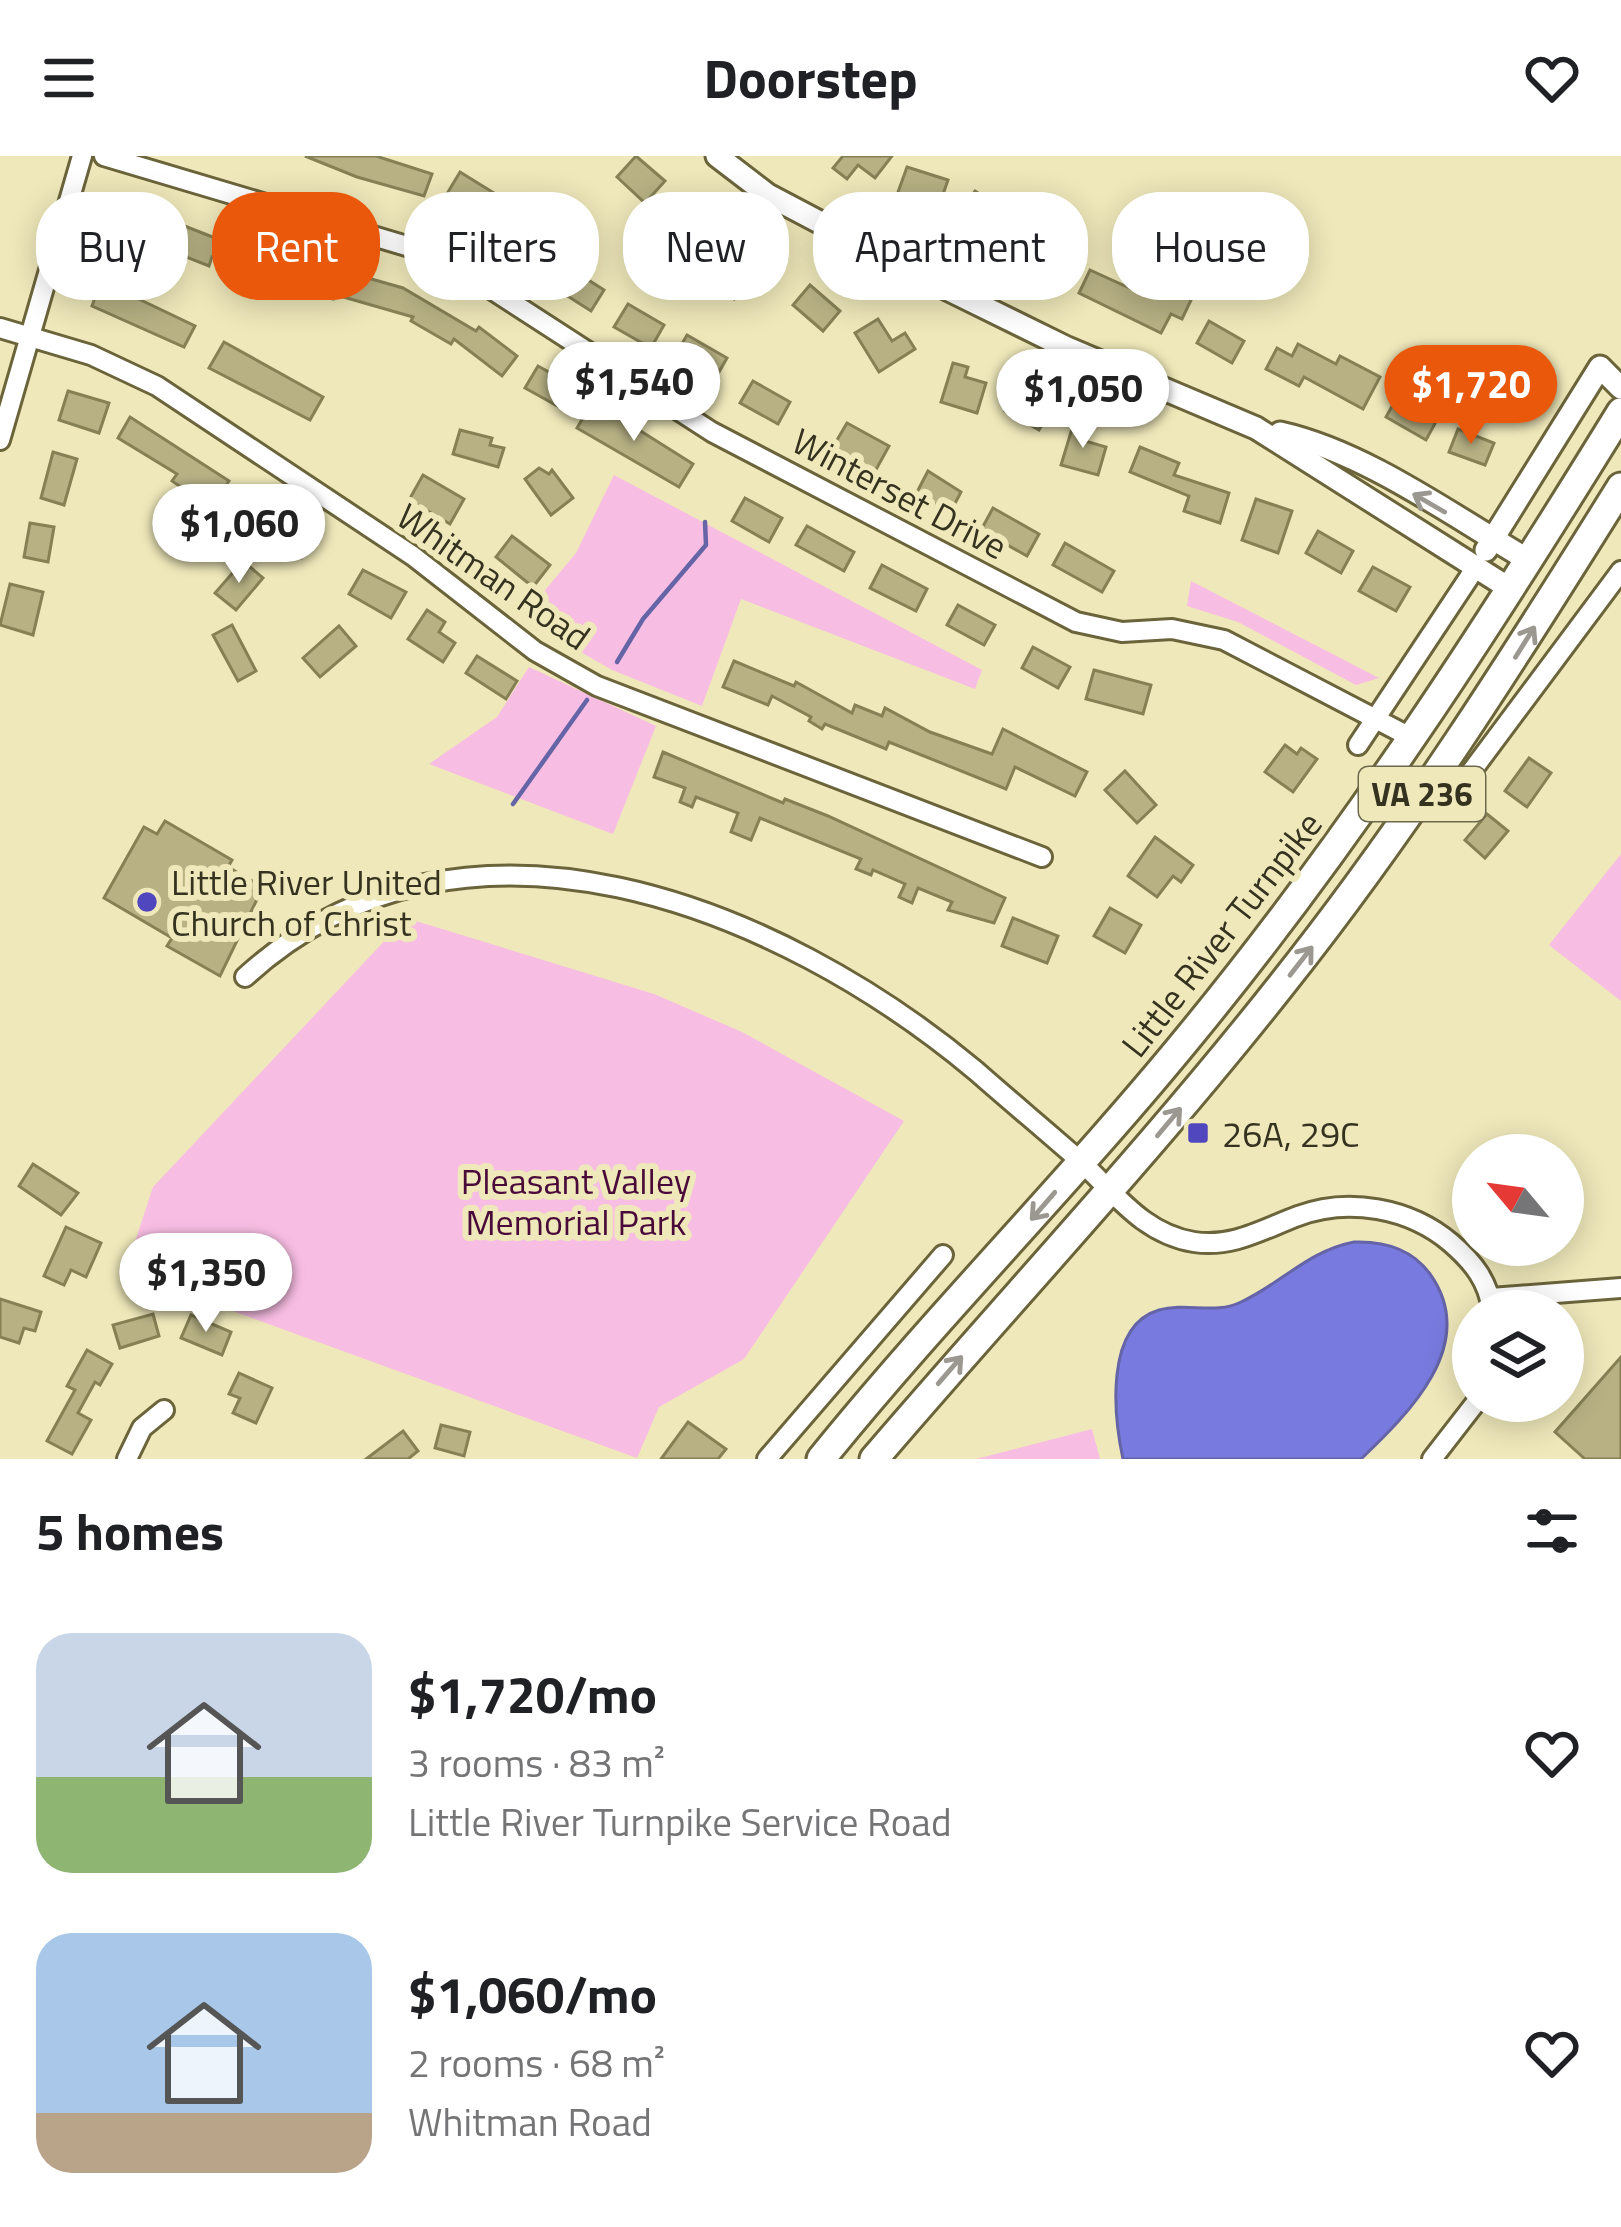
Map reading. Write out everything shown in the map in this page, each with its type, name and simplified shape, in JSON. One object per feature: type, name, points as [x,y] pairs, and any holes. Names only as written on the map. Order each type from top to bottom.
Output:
[{"type":"main road","name":"Little River Turnpike","points":[[821,1459],[1081,1162],[1262,945],[1414,740],[1621,412]]},
{"type":"main road","name":"VA 236","points":[[874,1459],[1242,1034],[1354,891],[1509,667],[1621,487]]},
{"type":"street","points":[[0,440],[82,156]]},
{"type":"street","name":"Winterset Drive","points":[[104,156],[440,256],[712,432],[1076,622],[1122,632],[1172,629],[1224,640],[1414,740]]},
{"type":"street","points":[[717,156],[768,195],[961,296],[1103,364],[1256,428],[1512,590]]},
{"type":"street","name":"Whitman Road","points":[[0,328],[91,355],[157,386],[413,556],[566,670],[620,695],[1042,856]]},
{"type":"street","points":[[1358,745],[1600,367],[1621,388]]},
{"type":"street","points":[[1256,428],[1337,452],[1530,561]]},
{"type":"street","points":[[1471,772],[1621,571]]},
{"type":"street","points":[[245,977],[289,943],[343,911],[400,888],[516,877],[606,883],[716,914],[840,975],[928,1034],[1155,1230],[1212,1244],[1233,1242],[1304,1214],[1374,1208],[1424,1225],[1471,1261],[1484,1290]]},
{"type":"street","points":[[767,1459],[943,1255]]},
{"type":"street","points":[[1584,1293],[1621,1288]]},
{"type":"street","points":[[127,1459],[142,1428],[164,1410]]},
{"type":"street","points":[[1432,1459],[1461,1422]]},
{"type":"green space","points":[[614,475],[982,670],[975,689],[741,599],[702,706],[612,670],[522,618],[576,553]]},
{"type":"green space","points":[[1191,581],[1379,678],[1356,685],[1238,622],[1187,606]]},
{"type":"green space","points":[[529,667],[656,726],[613,834],[429,764],[497,717]]},
{"type":"green space","points":[[1621,854],[1621,1001],[1549,945]]},
{"type":"green space","name":"Pleasant Valley Memorial Park","points":[[406,918],[654,994],[742,1032],[904,1121],[744,1359],[659,1407],[637,1458],[125,1272],[153,1187]]},
{"type":"green space","points":[[1092,1429],[1100,1459],[976,1459]]},
{"type":"shaded area","points":[[1354,1242],[1396,1248],[1423,1265],[1443,1300],[1447,1326],[1432,1376],[1399,1421],[1361,1459],[1123,1459],[1117,1375],[1129,1334],[1141,1319],[1169,1308],[1231,1306],[1323,1252]]},
{"type":"building","points":[[305,156],[376,156],[432,174],[425,192],[357,177]]},
{"type":"building","points":[[636,156],[665,181],[655,192],[633,192],[617,177]]},
{"type":"building","points":[[843,156],[892,156],[875,178],[858,165],[847,179],[833,168]]},
{"type":"building","points":[[907,167],[948,180],[944,192],[898,192]]},
{"type":"building","points":[[460,172],[492,192],[448,192]]},
{"type":"building","points":[[188,227],[212,237],[209,266],[188,258]]},
{"type":"building","points":[[1090,270],[1112,280],[1112,300],[1191,300],[1182,319],[1171,314],[1161,333],[1088,297]]},
{"type":"building","points":[[380,281],[403,288],[404,300],[423,300],[476,331],[479,327],[517,356],[502,376],[454,339],[451,344],[411,321],[413,317],[354,300],[380,300]]},
{"type":"building","points":[[810,285],[813,300],[827,300],[840,311],[823,331],[793,305]]},
{"type":"building","points":[[94,300],[141,300],[195,326],[184,347],[92,306]]},
{"type":"building","points":[[574,300],[598,300],[591,311]]},
{"type":"building","points":[[628,304],[664,325],[651,348],[614,327]]},
{"type":"building","points":[[878,319],[892,341],[905,333],[915,349],[879,372],[855,333]]},
{"type":"building","points":[[1209,321],[1244,341],[1232,363],[1197,343]]},
{"type":"building","points":[[687,335],[727,358],[711,386],[671,363]]},
{"type":"building","points":[[224,342],[323,397],[310,420],[209,368]]},
{"type":"building","points":[[1298,344],[1336,364],[1340,356],[1380,377],[1363,409],[1304,377],[1299,386],[1266,369],[1277,348],[1292,356]]},
{"type":"building","points":[[953,363],[968,367],[965,377],[986,383],[977,413],[941,402]]},
{"type":"building","points":[[538,366],[574,386],[561,408],[525,388]]},
{"type":"building","points":[[753,381],[790,402],[778,424],[740,403]]},
{"type":"building","points":[[1018,388],[1052,407],[1039,430],[1005,411]]},
{"type":"building","points":[[68,391],[109,403],[99,433],[59,420]]},
{"type":"building","points":[[1399,394],[1439,416],[1426,440],[1386,417]]},
{"type":"building","points":[[593,401],[693,464],[679,487],[577,428]]},
{"type":"building","points":[[130,417],[229,481],[211,508],[172,481],[177,474],[118,438]]},
{"type":"building","points":[[1075,419],[1090,424],[1085,441],[1106,447],[1098,475],[1061,465]]},
{"type":"building","points":[[847,423],[889,446],[873,475],[830,452]]},
{"type":"building","points":[[1458,429],[1494,443],[1485,465],[1449,452]]},
{"type":"building","points":[[460,430],[492,438],[490,445],[504,448],[498,467],[453,454]]},
{"type":"building","points":[[1140,447],[1179,463],[1174,475],[1229,493],[1220,523],[1184,511],[1189,496],[1130,472]]},
{"type":"building","points":[[53,452],[77,459],[64,505],[41,498]]},
{"type":"building","points":[[539,468],[549,474],[552,470],[573,498],[551,515],[525,479]]},
{"type":"building","points":[[928,471],[961,492],[950,513],[916,494]]},
{"type":"building","points":[[423,475],[464,499],[450,524],[409,500]]},
{"type":"building","points":[[745,498],[782,518],[769,542],[732,521]]},
{"type":"building","points":[[1256,499],[1292,511],[1278,553],[1242,540]]},
{"type":"building","points":[[993,508],[1039,534],[1027,556],[981,530]]},
{"type":"building","points":[[274,510],[315,534],[301,558],[260,534]]},
{"type":"building","points":[[30,523],[54,527],[48,562],[24,557]]},
{"type":"building","points":[[807,526],[854,552],[844,571],[796,545]]},
{"type":"building","points":[[1318,531],[1353,551],[1341,573],[1306,553]]},
{"type":"building","points":[[512,536],[550,565],[533,587],[496,557]]},
{"type":"building","points":[[1065,543],[1114,571],[1102,592],[1053,565]]},
{"type":"building","points":[[243,561],[263,578],[236,610],[215,593]]},
{"type":"building","points":[[882,565],[927,589],[916,611],[870,588]]},
{"type":"building","points":[[1373,567],[1410,587],[1396,611],[1359,591]]},
{"type":"building","points":[[363,570],[406,592],[391,618],[349,594]]},
{"type":"building","points":[[10,584],[43,592],[33,635],[0,625]]},
{"type":"building","points":[[958,605],[995,625],[984,645],[947,625]]},
{"type":"building","points":[[427,610],[445,622],[439,632],[455,643],[443,662],[408,639]]},
{"type":"building","points":[[232,625],[256,671],[238,681],[213,635]]},
{"type":"building","points":[[339,626],[356,646],[320,677],[303,658]]},
{"type":"building","points":[[1033,647],[1070,667],[1058,688],[1022,668]]},
{"type":"building","points":[[477,656],[517,681],[506,699],[466,673]]},
{"type":"building","points":[[734,661],[794,686],[796,682],[852,713],[855,705],[882,716],[885,708],[930,732],[992,754],[1003,729],[1087,772],[1075,796],[1015,767],[1006,789],[889,742],[886,749],[825,724],[822,729],[809,721],[811,717],[772,696],[768,705],[723,687]]},
{"type":"building","points":[[1094,670],[1151,685],[1143,714],[1086,699]]},
{"type":"building","points":[[1285,745],[1297,754],[1301,748],[1317,759],[1293,792],[1265,772]]},
{"type":"building","points":[[663,752],[783,803],[785,799],[828,816],[1005,898],[994,923],[948,910],[952,902],[918,888],[912,903],[899,897],[905,884],[873,870],[871,875],[856,869],[861,859],[760,818],[751,840],[731,832],[738,813],[696,797],[692,807],[680,802],[685,788],[654,777]]},
{"type":"building","points":[[1529,758],[1551,773],[1527,807],[1505,791]]},
{"type":"building","points":[[1125,771],[1156,805],[1137,823],[1105,790]]},
{"type":"building","points":[[1487,814],[1508,831],[1485,858],[1465,840]]},
{"type":"building","name":"Little River United Church of Christ","points":[[165,821],[232,860],[228,867],[263,887],[220,976],[167,946],[172,938],[104,898],[144,827],[157,834]]},
{"type":"building","points":[[1155,837],[1193,865],[1181,882],[1173,876],[1157,897],[1128,876]]},
{"type":"building","points":[[1110,908],[1141,925],[1125,953],[1094,936]]},
{"type":"building","points":[[1013,918],[1058,936],[1047,963],[1002,946]]},
{"type":"building","points":[[33,1164],[78,1193],[61,1215],[19,1186]]},
{"type":"building","points":[[66,1227],[101,1243],[86,1277],[71,1270],[64,1285],[44,1276]]},
{"type":"building","points":[[0,1299],[41,1312],[35,1331],[24,1328],[19,1343],[0,1337]]},
{"type":"building","points":[[153,1314],[159,1336],[120,1348],[113,1325]]},
{"type":"building","points":[[191,1315],[231,1332],[222,1355],[181,1338]]},
{"type":"building","points":[[87,1350],[112,1364],[100,1385],[95,1382],[78,1413],[91,1420],[72,1454],[47,1441],[75,1390],[67,1386]]},
{"type":"building","points":[[1621,1357],[1621,1459],[1585,1459],[1555,1432],[1564,1422],[1584,1422],[1584,1399]]},
{"type":"building","points":[[239,1373],[272,1388],[256,1423],[233,1413],[240,1398],[229,1394]]},
{"type":"building","points":[[688,1422],[726,1449],[718,1459],[661,1459]]},
{"type":"building","points":[[441,1425],[470,1432],[464,1456],[435,1448]]},
{"type":"building","points":[[403,1431],[418,1451],[408,1459],[366,1459]]},
{"type":"waterway","points":[[617,662],[643,619],[706,545],[705,522]]},
{"type":"waterway","points":[[513,804],[587,700]]},
{"type":"place","name":"Little River United Church of Christ","points":[[147,902]]},
{"type":"place","name":"26A, 29C","points":[[1198,1133]]}]
